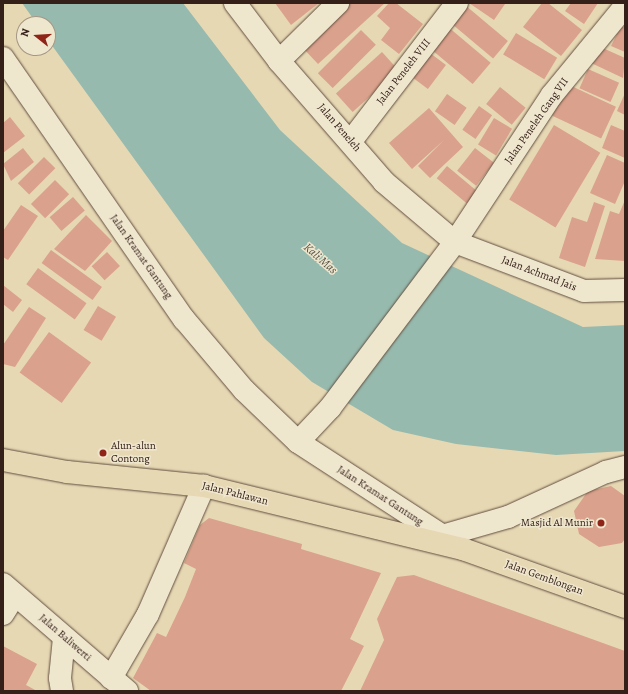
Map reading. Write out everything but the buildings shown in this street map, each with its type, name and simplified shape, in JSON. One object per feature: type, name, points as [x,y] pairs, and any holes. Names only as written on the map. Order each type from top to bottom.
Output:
[{"type":"main road","name":"Jalan Pahlawan","points":[[3,460],[67,472],[204,486],[463,549]]},
{"type":"main road","name":"Jalan Gemblongan","points":[[463,549],[625,607]]},
{"type":"street","name":"Jalan Peneleh","points":[[235,3],[279,61],[351,141],[384,182],[449,250]]},
{"type":"street","points":[[279,61],[338,3]]},
{"type":"street","name":"Jalan Peneleh VIII","points":[[351,141],[457,3]]},
{"type":"street","name":"Jalan Peneleh Gang VII","points":[[449,250],[552,95],[625,6]]},
{"type":"street","name":"Jalan Kramat Gantung","points":[[3,58],[184,318],[244,390],[298,442],[463,549]]},
{"type":"street","points":[[298,442],[330,408],[449,250]]},
{"type":"street","name":"Jalan Achmad Jais","points":[[449,250],[584,291],[625,290]]},
{"type":"street","points":[[442,536],[508,517],[606,472],[625,467]]},
{"type":"street","points":[[119,685],[148,614],[204,486]]},
{"type":"street","points":[[3,614],[9,589]]},
{"type":"street","name":"Jalan Baliwerti","points":[[9,589],[119,685]]},
{"type":"street","points":[[62,691],[60,678],[64,638]]},
{"type":"water","name":"Kali Mas","points":[[22,3],[183,3],[280,130],[402,243],[583,327],[625,325],[625,451],[556,455],[456,444],[393,430],[312,382],[264,338],[56,51],[56,16],[31,16]]},
{"type":"place","name":"Alun-alun Contong","points":[[103,453]]},
{"type":"place","name":"Masjid Al Munir","points":[[601,523]]}]
